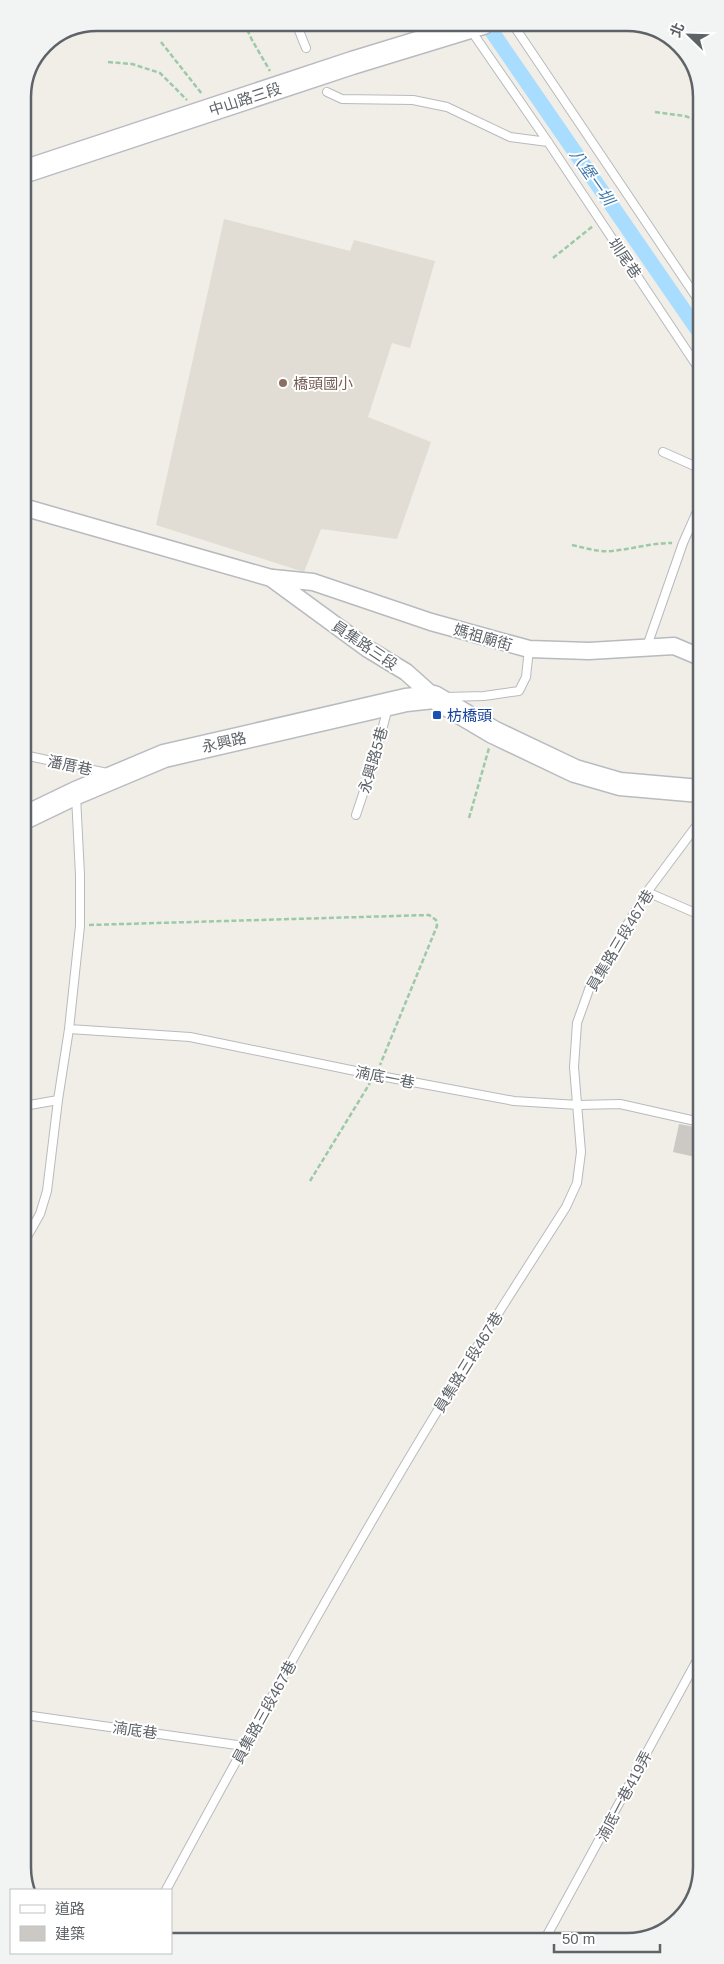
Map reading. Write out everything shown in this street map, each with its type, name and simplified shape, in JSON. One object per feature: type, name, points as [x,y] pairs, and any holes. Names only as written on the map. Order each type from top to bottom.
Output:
[{"type":"street","name":"中山路三段","points":[[31,169],[450,31]]},
{"type":"street","name":"員集路三段","points":[[31,509],[271,578],[368,649],[406,672],[434,697],[493,732],[575,771],[620,784],[693,790]]},
{"type":"street","name":"媽祖廟街","points":[[271,578],[313,582],[431,622],[529,649],[589,652],[674,646],[693,654]]},
{"type":"street","name":"永興路","points":[[31,815],[76,793],[164,756],[389,703],[434,697]]},
{"type":"lane","points":[[299,31],[306,48]]},
{"type":"lane","name":"圳尾巷","points":[[477,31],[693,359]]},
{"type":"lane","points":[[517,31],[693,292]]},
{"type":"lane","points":[[327,92],[342,98],[413,100],[447,107],[510,138],[548,142]]},
{"type":"lane","points":[[663,452],[693,465]]},
{"type":"lane","points":[[646,648],[683,543],[693,522]]},
{"type":"lane","points":[[434,697],[484,696],[519,691],[526,677],[529,649]]},
{"type":"lane","name":"永興路5巷","points":[[356,815],[374,761],[389,703]]},
{"type":"lane","name":"潘厝巷","points":[[31,757],[117,776]]},
{"type":"lane","points":[[31,1230],[40,1214],[47,1192],[69,1029],[80,926],[80,875],[76,793]]},
{"type":"lane","name":"員集路三段467巷","points":[[167,1889],[244,1746],[325,1603],[441,1405],[566,1207],[576,1183],[581,1152],[574,1067],[577,1023],[591,984],[647,892],[693,830]]},
{"type":"lane","points":[[647,892],[693,912]]},
{"type":"lane","name":"湳底一巷","points":[[69,1029],[190,1037],[514,1101],[578,1105],[620,1104],[693,1120]]},
{"type":"lane","points":[[31,1105],[58,1100]]},
{"type":"lane","name":"湳底一巷419弄","points":[[548,1933],[693,1667]]},
{"type":"lane","name":"湳底巷","points":[[31,1716],[244,1746]]},
{"type":"path","points":[[248,31],[279,88]]},
{"type":"path","points":[[161,42],[207,111]]},
{"type":"path","points":[[108,62],[132,64],[160,73],[207,111]]},
{"type":"path","points":[[655,112],[693,119]]},
{"type":"path","points":[[554,258],[600,220]]},
{"type":"path","points":[[572,545],[596,551],[612,551],[655,543],[683,543]]},
{"type":"path","points":[[469,818],[493,732]]},
{"type":"path","points":[[80,926],[429,915],[436,920],[436,926],[375,1075],[310,1181]]},
{"type":"shaded area","name":"橋頭國小","points":[[224,219],[350,251],[354,240],[435,261],[410,348],[392,343],[368,417],[431,442],[397,539],[321,529],[304,572],[156,525]]},
{"type":"building","points":[[679,1124],[693,1127],[693,1156],[673,1152]]},
{"type":"waterway","name":"八堡一圳","points":[[492,31],[693,323]]},
{"type":"place","name":"橋頭國小","points":[[283,383]]},
{"type":"place","name":"枋橋頭","points":[[437,715]]}]
